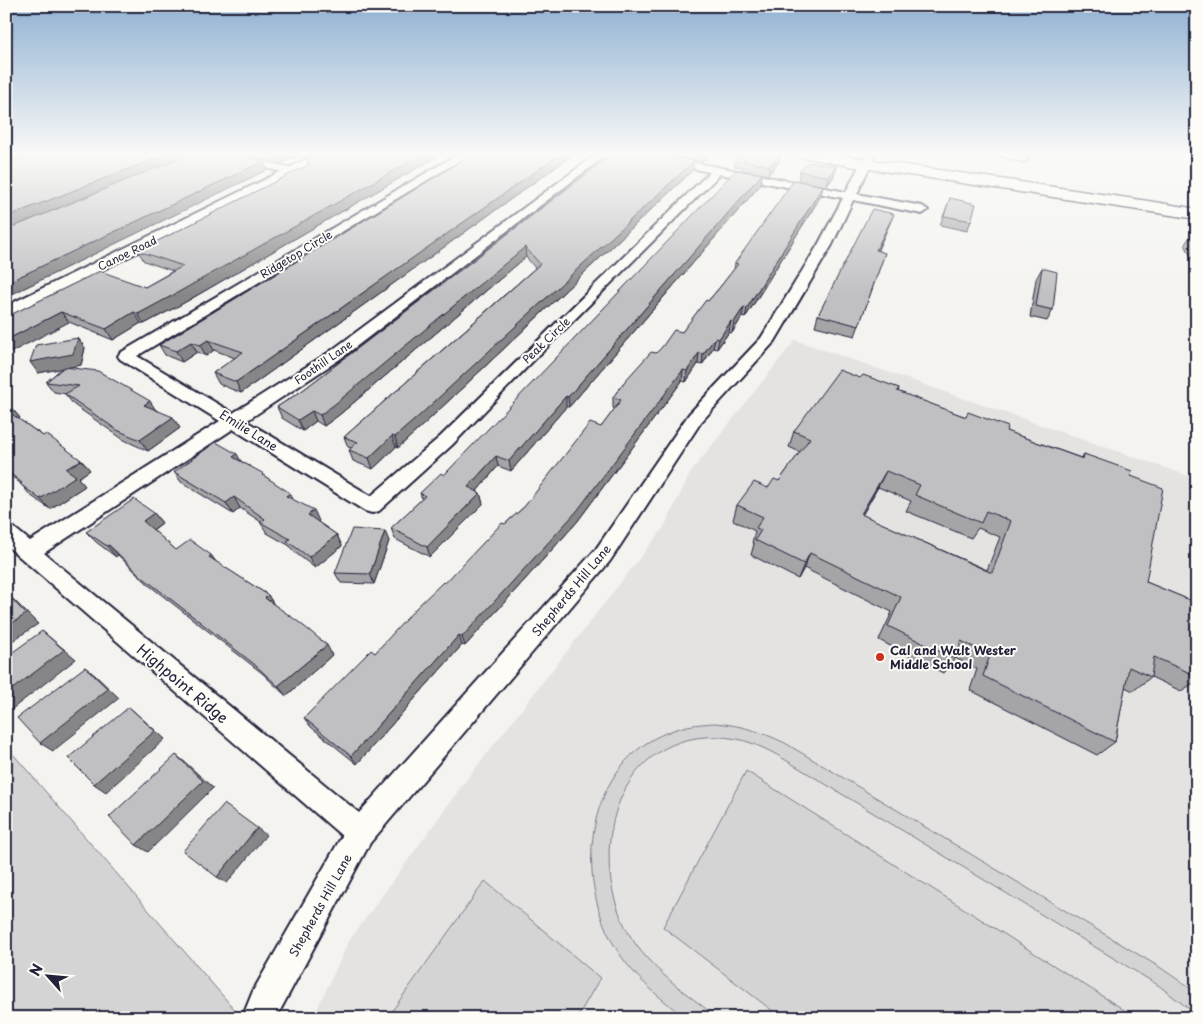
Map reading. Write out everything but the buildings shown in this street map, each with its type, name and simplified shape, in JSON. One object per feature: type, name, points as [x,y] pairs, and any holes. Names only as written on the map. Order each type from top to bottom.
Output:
[{"type":"main road","points":[[1120,201],[1197,214]]},
{"type":"main road","points":[[1181,201],[1197,203]]},
{"type":"street","name":"Canoe Road","points":[[6,313],[231,201]]},
{"type":"street","name":"Ridgetop Circle","points":[[126,356],[387,201]]},
{"type":"street","name":"Foothill Lane","points":[[29,552],[334,356],[540,201]]},
{"type":"street","name":"Peak Circle","points":[[372,506],[446,442],[521,364],[687,201]]},
{"type":"street","name":"Shepherds Hill Lane","points":[[259,1018],[264,1003],[360,833],[603,556],[695,418],[735,373],[767,341],[825,245],[846,201]]},
{"type":"street","points":[[873,201],[922,210]]},
{"type":"street","name":"Emilie Lane","points":[[126,356],[372,506]]},
{"type":"street","name":"Highpoint Ridge","points":[[6,532],[360,833]]},
{"type":"shaded area","name":"Cal and Walt Wester Middle School","points":[[795,340],[1197,479],[1197,1018],[313,1018],[349,941],[461,787],[664,527],[691,472]]},
{"type":"shaded area","points":[[698,724],[734,725],[785,743],[1161,968],[1197,993],[1197,1015],[1158,985],[779,756],[764,748],[737,739],[698,738],[665,748],[640,768],[622,795],[612,828],[609,863],[615,898],[628,932],[636,945],[668,979],[718,1018],[685,1018],[655,993],[628,966],[614,945],[601,917],[594,886],[592,854],[595,823],[605,793],[620,767],[642,746],[676,729]]},
{"type":"shaded area","points":[[6,746],[242,1018],[6,1018]]},
{"type":"shaded area","points":[[746,771],[1137,1018],[782,1018],[663,927]]},
{"type":"shaded area","points":[[485,881],[600,978],[577,1018],[387,1018]]},
{"type":"place","name":"Cal and Walt Wester Middle School","points":[[880,657]]}]
